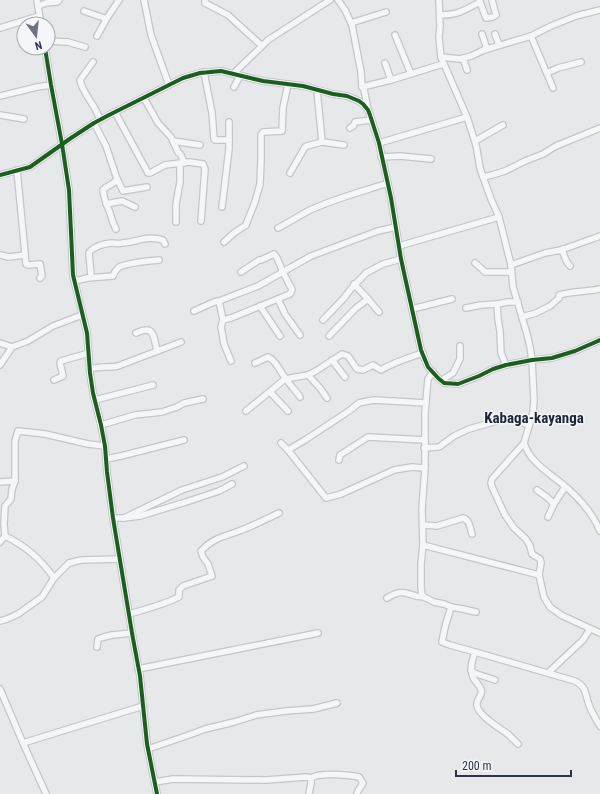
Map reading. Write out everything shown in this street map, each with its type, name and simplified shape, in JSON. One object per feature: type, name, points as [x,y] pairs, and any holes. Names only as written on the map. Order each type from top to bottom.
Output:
[{"type":"street","points":[[39,16],[38,3],[57,2],[58,0]]},
{"type":"street","points":[[97,36],[119,0]]},
{"type":"street","points":[[144,0],[151,35],[169,85]]},
{"type":"street","points":[[205,0],[205,3],[228,15],[262,46]]},
{"type":"street","points":[[233,74],[262,46],[275,36],[330,0]]},
{"type":"street","points":[[338,0],[351,23],[361,72],[362,87],[364,89],[368,110],[379,143],[388,183],[401,259],[422,353],[428,367],[444,383],[458,384],[506,365],[558,356],[575,351],[600,340]]},
{"type":"street","points":[[439,0],[440,57],[467,117],[475,141],[480,168],[499,216],[511,266],[513,287],[527,334],[532,360],[534,400],[533,412],[524,443],[492,479],[491,483],[509,522],[526,539],[532,554],[540,558],[542,564],[539,575],[544,597],[550,607],[561,615],[600,633]]},
{"type":"street","points":[[440,15],[451,15],[480,2],[486,18],[488,19],[496,15],[492,0]]},
{"type":"street","points":[[440,57],[454,59],[471,56],[487,49],[531,36],[573,17],[600,10]]},
{"type":"street","points":[[84,11],[107,18]]},
{"type":"street","points":[[351,23],[386,12]]},
{"type":"street","points":[[0,28],[16,23]]},
{"type":"street","points":[[482,34],[487,49]]},
{"type":"street","points":[[495,34],[499,45]]},
{"type":"street","points":[[395,35],[410,74]]},
{"type":"street","points":[[531,36],[553,88]]},
{"type":"street","points":[[56,41],[68,42],[85,47]]},
{"type":"street","points":[[46,56],[69,190],[74,281],[86,333],[95,400],[105,446],[113,518],[138,669],[148,748],[157,794]]},
{"type":"street","points":[[463,58],[467,70]]},
{"type":"street","points":[[93,62],[80,80],[82,88],[100,120]]},
{"type":"street","points":[[547,73],[558,68],[581,62]]},
{"type":"street","points":[[385,63],[391,80]]},
{"type":"street","points":[[362,87],[443,64]]},
{"type":"street","points":[[0,175],[26,168],[34,164],[94,123],[183,78],[204,72],[221,71],[263,81],[303,86],[347,96],[359,101],[368,110]]},
{"type":"street","points":[[204,72],[212,113],[214,139],[229,140]]},
{"type":"street","points":[[234,87],[240,76]]},
{"type":"street","points":[[224,242],[246,225],[260,184],[261,135],[263,132],[282,131],[283,108],[288,84]]},
{"type":"street","points":[[0,96],[51,85]]},
{"type":"street","points":[[317,90],[322,142]]},
{"type":"street","points":[[144,98],[156,119],[169,135],[178,152],[182,156],[180,182],[176,204],[176,222]]},
{"type":"street","points":[[115,112],[148,173],[165,165],[189,162],[203,164],[205,168],[201,221]]},
{"type":"street","points":[[0,115],[24,119]]},
{"type":"street","points":[[379,143],[467,117]]},
{"type":"street","points":[[350,128],[355,122],[371,120]]},
{"type":"street","points":[[222,207],[229,140],[229,122]]},
{"type":"street","points":[[94,123],[106,146],[122,190],[147,187]]},
{"type":"street","points":[[475,141],[503,125]]},
{"type":"street","points":[[483,177],[505,170],[543,154],[556,146],[600,128]]},
{"type":"street","points":[[173,141],[200,145]]},
{"type":"street","points":[[290,172],[307,146],[322,142],[344,145]]},
{"type":"street","points":[[381,156],[431,159]]},
{"type":"street","points":[[17,170],[27,265],[40,264],[42,276],[40,278]]},
{"type":"street","points":[[116,229],[106,204],[104,189],[114,183],[117,179]]},
{"type":"street","points":[[278,228],[308,211],[340,198],[388,183]]},
{"type":"street","points":[[106,204],[122,201],[135,207]]},
{"type":"street","points":[[399,246],[499,216]]},
{"type":"street","points":[[194,311],[258,286],[320,252],[378,231],[396,228]]},
{"type":"street","points":[[511,266],[545,252],[562,249],[600,236]]},
{"type":"street","points":[[88,278],[91,276],[89,253],[94,248],[111,243],[122,244],[151,238],[163,240],[165,244]]},
{"type":"street","points":[[562,249],[564,257],[570,266]]},
{"type":"street","points":[[223,320],[228,320],[290,294],[292,290],[274,254],[260,260],[240,272]]},
{"type":"street","points":[[0,255],[9,257],[25,255]]},
{"type":"street","points":[[323,320],[344,298],[354,284],[371,269],[401,259]]},
{"type":"street","points":[[74,281],[113,276],[117,268],[120,266],[159,260]]},
{"type":"street","points":[[475,263],[485,272],[512,272]]},
{"type":"street","points":[[354,284],[379,312]]},
{"type":"street","points":[[522,317],[536,313],[550,306],[559,298],[559,296],[563,294],[600,289]]},
{"type":"street","points":[[278,299],[285,314],[300,335]]},
{"type":"street","points":[[329,336],[356,308],[368,299]]},
{"type":"street","points":[[412,309],[452,299]]},
{"type":"street","points":[[219,301],[223,320],[221,327],[224,344],[231,361]]},
{"type":"street","points":[[466,308],[518,302]]},
{"type":"street","points":[[497,304],[501,353],[506,365]]},
{"type":"street","points":[[260,306],[280,336]]},
{"type":"street","points":[[0,343],[12,346],[28,340],[53,326],[82,315]]},
{"type":"street","points":[[136,333],[148,329],[150,330],[153,333],[157,351]]},
{"type":"street","points":[[90,369],[98,367],[115,367],[181,342]]},
{"type":"street","points":[[0,365],[12,346]]},
{"type":"street","points":[[442,380],[453,373],[460,359],[460,346]]},
{"type":"street","points":[[54,380],[63,376],[60,363],[61,361],[89,353]]},
{"type":"street","points":[[246,411],[285,379],[308,375],[342,354],[348,356],[357,368],[363,370],[373,365],[381,370],[404,359],[422,353]]},
{"type":"street","points":[[255,363],[269,357],[275,362],[285,379],[300,397]]},
{"type":"street","points":[[332,360],[345,377]]},
{"type":"street","points":[[424,597],[422,596],[421,587],[421,564],[423,545],[422,509],[424,440],[428,379],[433,372]]},
{"type":"street","points":[[308,375],[327,398]]},
{"type":"street","points":[[95,400],[153,385]]},
{"type":"street","points":[[270,392],[288,410]]},
{"type":"street","points":[[101,425],[135,415],[162,412],[184,403],[203,399]]},
{"type":"street","points":[[288,450],[345,414],[359,403],[374,400],[426,403]]},
{"type":"street","points":[[424,448],[439,447],[454,436],[470,429],[510,417],[529,426]]},
{"type":"street","points":[[0,542],[5,536],[5,506],[11,499],[15,481],[15,441],[18,431],[45,434],[88,444],[105,446]]},
{"type":"street","points":[[339,460],[340,455],[368,436],[424,440]]},
{"type":"street","points":[[106,459],[184,440]]},
{"type":"street","points":[[281,443],[326,498],[341,494],[394,470],[412,467],[424,468]]},
{"type":"street","points":[[524,443],[532,457],[545,471],[574,495],[598,520],[600,531]]},
{"type":"street","points":[[124,518],[182,490],[222,477],[244,466]]},
{"type":"street","points":[[0,482],[15,481]]},
{"type":"street","points":[[113,518],[140,516],[219,491],[232,484]]},
{"type":"street","points":[[548,517],[565,487]]},
{"type":"street","points":[[537,490],[554,504]]},
{"type":"street","points":[[129,614],[153,608],[179,597],[178,590],[183,586],[212,576],[201,551],[206,545],[216,538],[240,531],[279,513]]},
{"type":"street","points":[[423,525],[437,526],[463,518],[468,521],[472,534]]},
{"type":"street","points":[[5,536],[18,542],[30,551],[48,568],[54,578]]},
{"type":"street","points":[[423,545],[539,575]]},
{"type":"street","points":[[0,621],[18,614],[42,597],[54,578],[69,563],[81,560],[120,559]]},
{"type":"street","points":[[386,598],[396,593],[406,592],[451,607],[476,612]]},
{"type":"street","points":[[451,607],[442,642],[575,681],[582,685],[585,689],[589,706],[600,726]]},
{"type":"street","points":[[549,673],[583,640],[590,629]]},
{"type":"street","points":[[97,647],[98,639],[132,633]]},
{"type":"street","points":[[138,669],[318,633]]},
{"type":"street","points":[[475,652],[471,670],[474,680],[482,690],[482,693],[476,703],[477,706],[497,728],[510,736],[518,744]]},
{"type":"street","points":[[471,670],[474,673],[495,680]]},
{"type":"street","points":[[0,689],[46,794]]},
{"type":"street","points":[[148,748],[205,729],[256,715],[313,709],[337,703]]},
{"type":"street","points":[[22,742],[143,706]]},
{"type":"street","points":[[154,782],[173,779],[266,780],[311,778],[314,775],[328,774],[359,777],[363,783],[357,794]]},
{"type":"street","points":[[309,794],[311,778]]},
{"type":"street","points":[[39,794],[43,794]]},
{"type":"cycle path","points":[[46,56],[69,190],[73,275],[87,333],[93,393],[105,446],[113,518],[140,676],[147,744],[157,794]]},
{"type":"cycle path","points":[[0,175],[30,167],[94,123],[183,78],[200,73],[221,71],[263,81],[303,86],[347,96],[363,104],[370,115],[379,143],[391,198],[401,259],[421,350],[428,367],[438,378],[444,383],[458,384],[493,369],[532,360],[552,358],[575,351],[600,340]]},
{"type":"district","name":"Kabaga-kayanga","points":[[534,418]]}]
